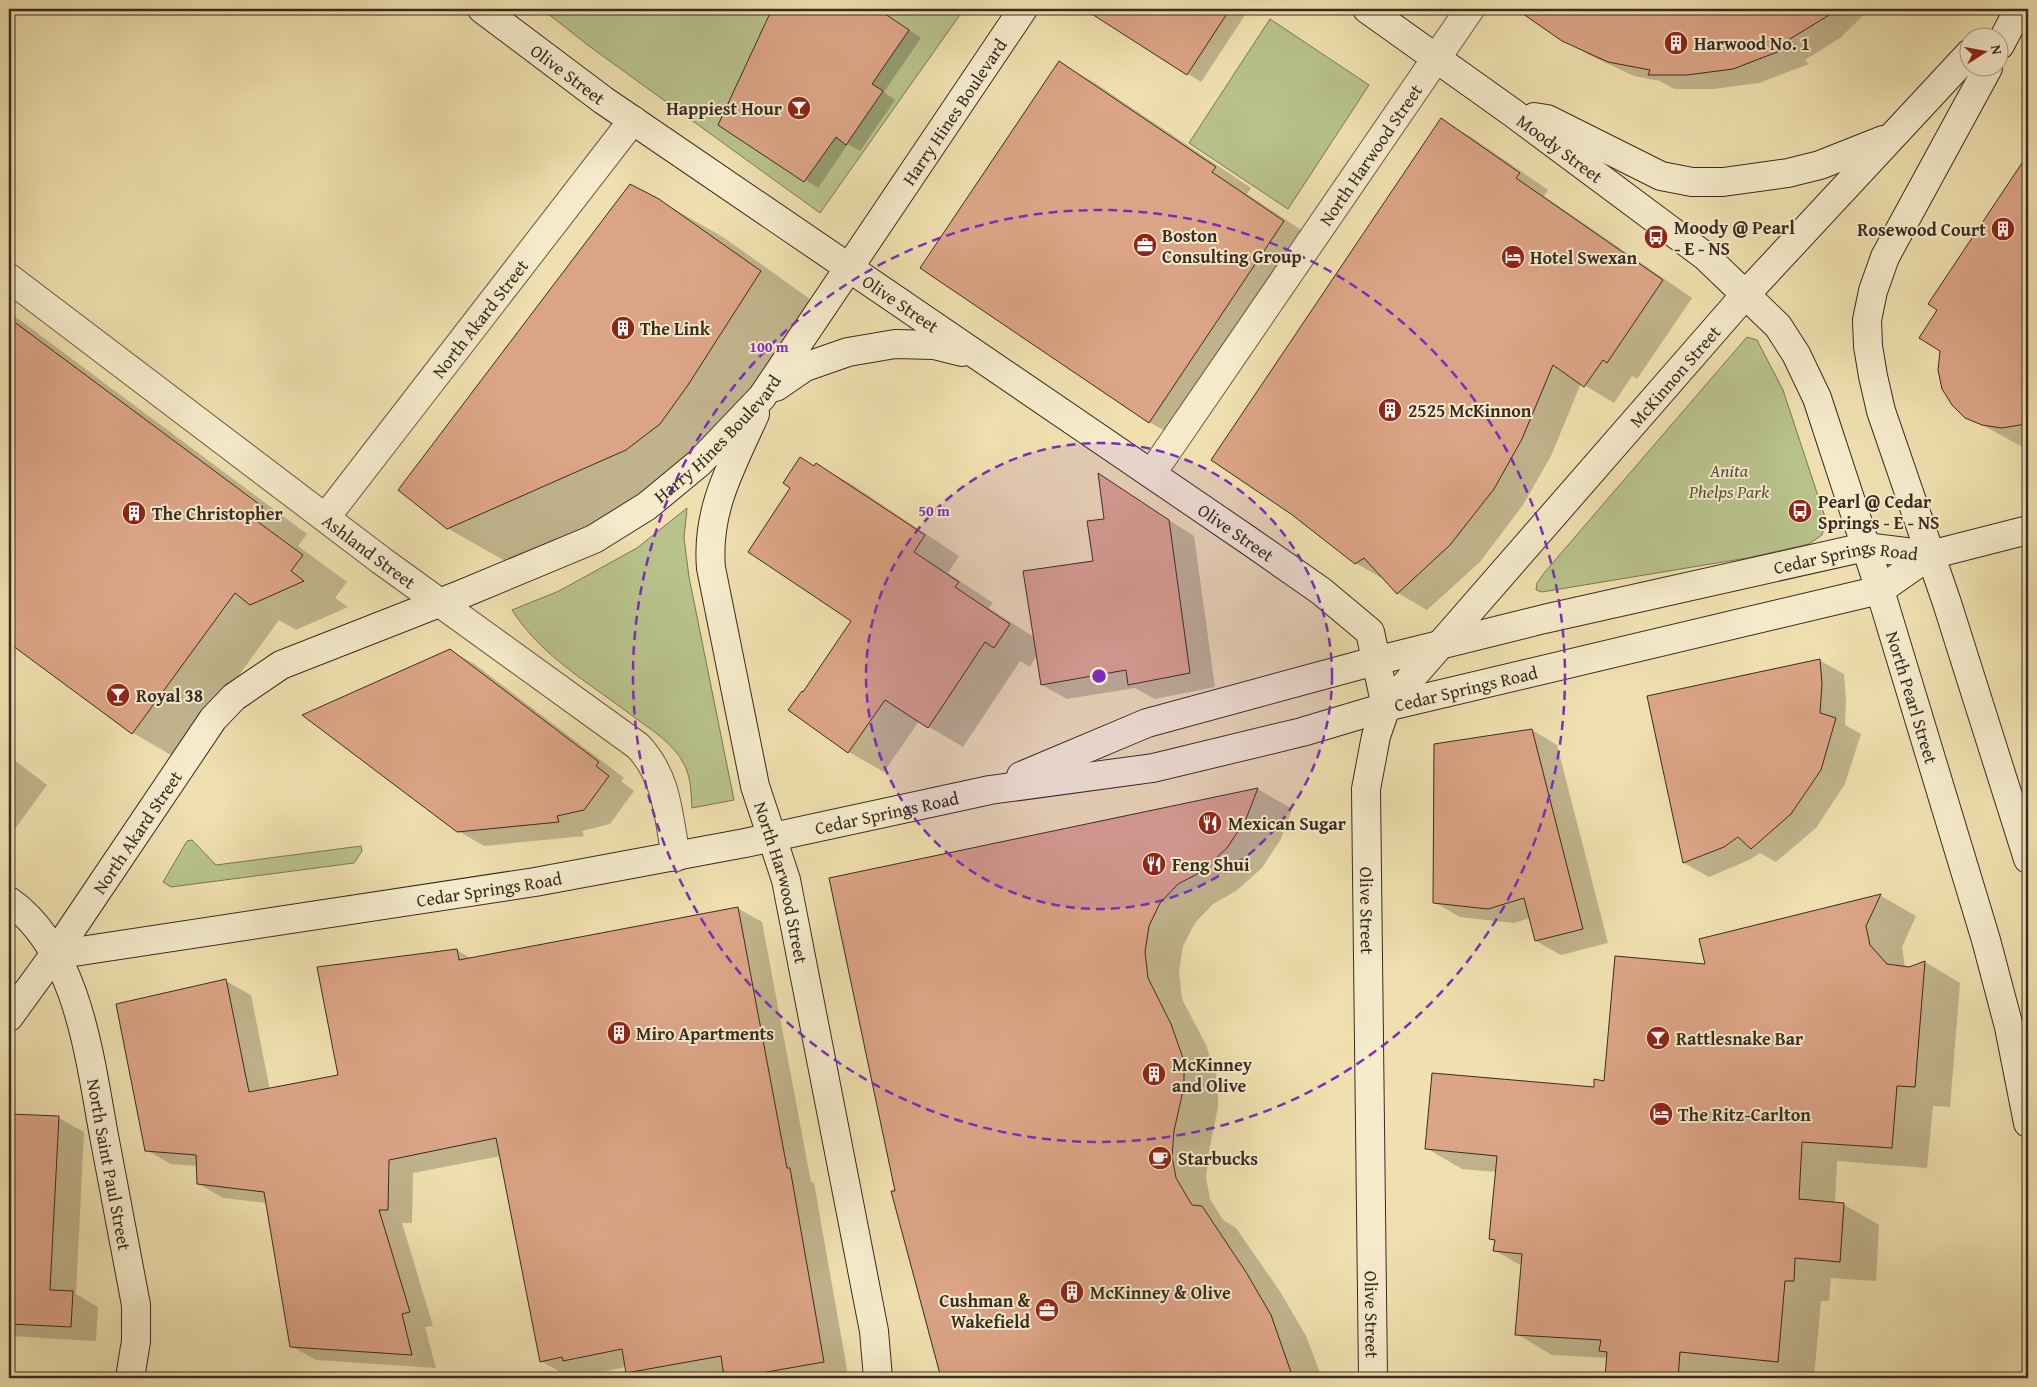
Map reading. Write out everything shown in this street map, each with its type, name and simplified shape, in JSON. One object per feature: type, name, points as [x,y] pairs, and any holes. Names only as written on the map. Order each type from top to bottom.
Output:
[{"type":"main road","name":"Olive Street","points":[[482,9],[603,100],[1152,473],[1321,591],[1370,632]]},
{"type":"main road","name":"Harry Hines Boulevard","points":[[281,665],[594,540],[647,506],[699,463],[762,397],[1023,9]]},
{"type":"main road","name":"North Harwood Street","points":[[1152,473],[1470,9]]},
{"type":"main road","points":[[1993,28],[2011,9]]},
{"type":"main road","points":[[2009,28],[2019,9]]},
{"type":"main road","name":"Moody Street","points":[[1371,10],[1705,256],[1745,295]]},
{"type":"main road","name":"McKinnon Street","points":[[1386,707],[1745,295],[1960,64]]},
{"type":"main road","points":[[1983,78],[1885,257],[1873,291],[1867,320],[1868,346],[1881,411],[1947,604],[2028,860]]},
{"type":"main road","points":[[1513,113],[1547,119],[1661,176],[1692,182],[1723,182],[1788,174],[1820,165],[1890,137]]},
{"type":"main road","name":"North Akard Street","points":[[326,517],[633,120]]},
{"type":"main road","name":"Ashland Street","points":[[9,278],[439,603],[638,746],[652,760],[662,782],[676,857]]},
{"type":"main road","name":"North Pearl Street","points":[[1745,295],[1778,326],[1796,354],[1817,398],[1880,590],[1986,940],[2009,1027],[2028,1123]]},
{"type":"main road","points":[[762,397],[805,367],[848,352],[895,344],[934,345],[979,356]]},
{"type":"main road","name":"North Harwood Street","points":[[762,397],[717,498],[709,544],[711,568],[755,786],[786,880],[874,1331],[878,1378]]},
{"type":"main road","name":"Cedar Springs Road","points":[[54,955],[398,904],[676,857],[990,790],[1153,768],[1302,732],[1386,707],[1880,590],[1930,555],[2028,530]]},
{"type":"main road","name":"Cedar Springs Road","points":[[990,790],[1146,723],[1442,644],[1544,619],[1865,547],[1930,555]]},
{"type":"main road","points":[[1370,632],[1386,707]]},
{"type":"main road","name":"Cedar Springs Road","points":[[1370,632],[1442,644]]},
{"type":"main road","name":"North Akard Street","points":[[9,1017],[54,955],[213,719],[234,697],[281,665]]},
{"type":"main road","name":"Olive Street","points":[[1373,1378],[1366,789],[1376,736],[1386,707]]},
{"type":"main road","points":[[9,902],[19,909],[39,931],[54,955]]},
{"type":"main road","name":"North Saint Paul Street","points":[[54,955],[81,1018],[136,1305],[136,1347],[130,1378]]},
{"type":"green space","points":[[542,9],[964,9],[820,213],[589,46]]},
{"type":"green space","points":[[1270,19],[1369,85],[1288,209],[1189,143]]},
{"type":"green space","name":"Anita Phelps Park","points":[[1747,337],[1757,340],[1783,390],[1826,520],[1822,535],[1809,544],[1747,558],[1542,592],[1536,590],[1537,583],[1544,573]]},
{"type":"green space","points":[[687,508],[684,538],[689,577],[734,800],[692,808],[688,774],[684,764],[674,750],[655,732],[552,656],[537,642],[512,610],[559,591],[637,548]]},
{"type":"green space","points":[[192,840],[216,865],[361,846],[362,851],[354,863],[171,887],[163,882],[187,841]]},
{"type":"building","name":"Happiest Hour","points":[[772,9],[878,9],[909,30],[872,84],[883,91],[846,145],[836,137],[804,182],[718,125]]},
{"type":"building","points":[[1084,9],[1230,9],[1187,75]]},
{"type":"building","name":"Harwood No. 1","points":[[1516,9],[1839,9],[1780,45],[1785,49],[1733,69],[1687,75],[1648,75],[1650,70],[1608,62],[1562,41]]},
{"type":"building","points":[[1059,61],[1216,167],[1212,172],[1284,221],[1149,423],[920,268]]},
{"type":"building","points":[[1441,118],[1520,173],[1516,178],[1663,280],[1607,363],[1603,360],[1584,387],[1553,365],[1522,439],[1494,489],[1450,545],[1397,594],[1364,558],[1355,564],[1291,514],[1211,460]]},
{"type":"building","name":"Rosewood Court","points":[[2028,154],[2028,420],[2020,425],[2001,428],[1982,425],[1965,418],[1952,405],[1942,389],[1938,370],[1940,351],[1919,338],[1937,310],[1928,304]]},
{"type":"building","name":"The Link","points":[[630,184],[659,199],[761,271],[688,385],[660,424],[626,450],[447,529],[398,490]]},
{"type":"building","name":"The Christopher","points":[[9,318],[263,507],[254,519],[303,555],[291,571],[304,581],[250,605],[235,593],[132,734],[9,643]]},
{"type":"building","points":[[800,457],[814,466],[816,463],[925,535],[914,552],[959,582],[955,587],[1010,624],[994,648],[985,642],[928,728],[885,700],[848,753],[788,710],[803,692],[851,621],[748,552],[790,488],[783,483]]},
{"type":"building","points":[[1098,473],[1169,520],[1190,673],[1128,685],[1126,670],[1041,685],[1023,571],[1093,561],[1087,521],[1104,519]]},
{"type":"building","points":[[450,649],[599,762],[596,766],[609,776],[584,810],[557,816],[559,822],[457,832],[302,715]]},
{"type":"building","points":[[1820,659],[1822,684],[1820,713],[1836,718],[1821,770],[1791,814],[1751,849],[1738,837],[1724,847],[1683,863],[1647,696]]},
{"type":"building","points":[[1532,729],[1583,929],[1535,941],[1524,898],[1488,909],[1433,903],[1434,744]]},
{"type":"building","points":[[1258,788],[1246,819],[1227,848],[1201,872],[1178,884],[1160,903],[1149,926],[1145,952],[1148,978],[1171,1024],[1184,1061],[1184,1086],[1174,1131],[1172,1156],[1176,1178],[1192,1205],[1202,1206],[1246,1272],[1271,1315],[1293,1378],[941,1378],[891,1191],[895,1191],[829,878]]},
{"type":"building","name":"The Ritz-Carlton","points":[[1881,894],[1866,926],[1870,945],[1887,964],[1909,967],[1925,961],[1915,1087],[1897,1086],[1892,1148],[1802,1142],[1799,1199],[1844,1203],[1840,1262],[1795,1258],[1794,1281],[1785,1281],[1778,1362],[1680,1352],[1678,1378],[1605,1378],[1607,1352],[1599,1351],[1601,1340],[1515,1335],[1522,1254],[1493,1251],[1495,1240],[1489,1239],[1497,1156],[1425,1149],[1432,1073],[1594,1087],[1594,1079],[1604,1081],[1615,956],[1705,964],[1699,939]]},
{"type":"building","points":[[738,907],[787,1168],[790,1168],[824,1362],[724,1378],[721,1356],[626,1373],[622,1349],[563,1361],[562,1357],[540,1362],[496,1138],[389,1160],[388,1210],[379,1210],[410,1312],[402,1314],[412,1355],[290,1347],[264,1192],[197,1184],[196,1155],[145,1151],[116,1004],[226,979],[249,1092],[338,1075],[317,967],[457,949],[459,960]]},
{"type":"building","points":[[9,1114],[59,1116],[50,1290],[73,1291],[71,1327],[9,1324]]},
{"type":"place","name":"Harwood No. 1","points":[[1676,43]]},
{"type":"place","name":"Happiest Hour","points":[[799,108]]},
{"type":"place","name":"Rosewood Court","points":[[2003,229]]},
{"type":"place","name":"Moody @ Pearl - E - NS","points":[[1656,237]]},
{"type":"place","name":"Boston Consulting Group","points":[[1145,245]]},
{"type":"place","name":"Hotel Swexan","points":[[1513,257]]},
{"type":"place","name":"The Link","points":[[623,328]]},
{"type":"place","name":"2525 McKinnon","points":[[1390,410]]},
{"type":"place","name":"Pearl @ Cedar Springs - E - NS","points":[[1800,511]]},
{"type":"place","name":"The Christopher","points":[[134,513]]},
{"type":"place","name":"Royal 38","points":[[118,695]]},
{"type":"place","name":"Mexican Sugar","points":[[1210,823]]},
{"type":"place","name":"Feng Shui","points":[[1154,864]]},
{"type":"place","name":"Miro Apartments","points":[[619,1033]]},
{"type":"place","name":"Rattlesnake Bar","points":[[1658,1038]]},
{"type":"place","name":"McKinney and Olive","points":[[1154,1074]]},
{"type":"place","name":"The Ritz-Carlton","points":[[1661,1114]]},
{"type":"place","name":"Starbucks","points":[[1160,1158]]},
{"type":"place","name":"McKinney & Olive","points":[[1072,1292]]},
{"type":"place","name":"Cushman & Wakefield","points":[[1047,1310]]}]
